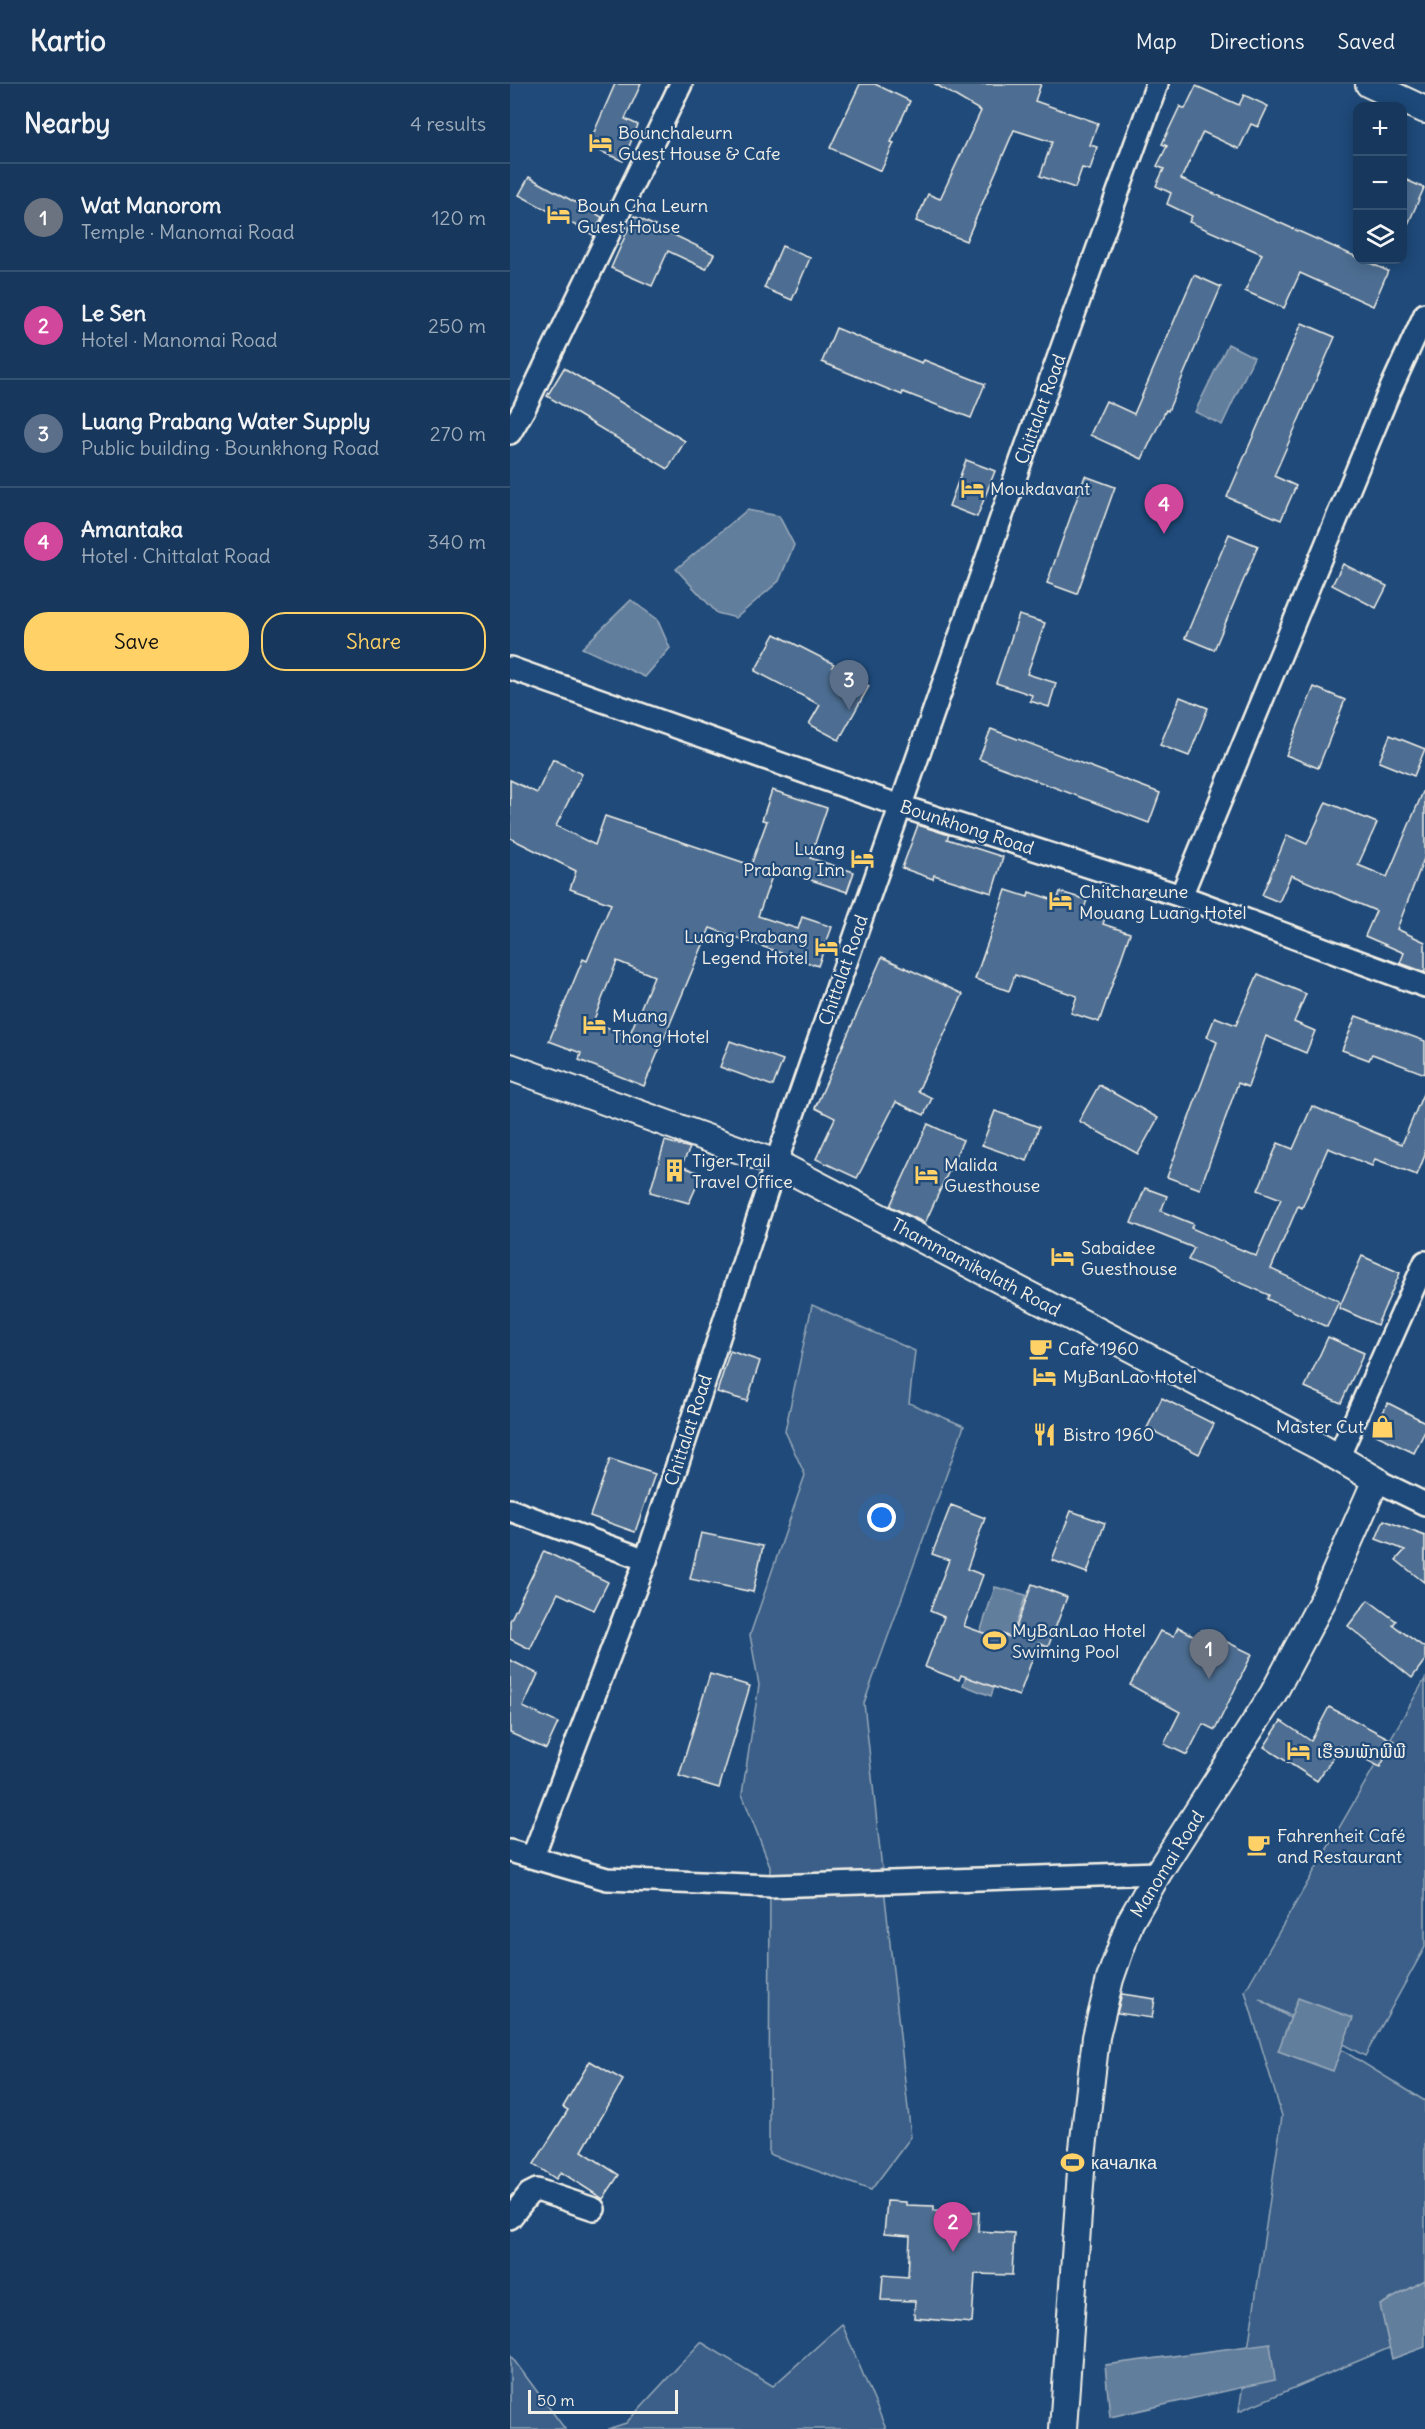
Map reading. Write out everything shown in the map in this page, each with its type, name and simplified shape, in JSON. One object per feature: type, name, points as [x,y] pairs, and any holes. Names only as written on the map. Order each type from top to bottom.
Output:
[{"type":"street","points":[[510,433],[525,409],[681,84]]},
{"type":"street","name":"Chittalat Road","points":[[533,1856],[646,1560],[776,1163],[1156,84]]},
{"type":"street","points":[[1369,84],[1425,110]]},
{"type":"street","points":[[1181,896],[1387,397],[1425,314]]},
{"type":"street","name":"Bounkhong Road","points":[[510,668],[900,806],[1181,896],[1425,986]]},
{"type":"street","name":"Thammamikalath Road","points":[[510,1068],[776,1163],[1425,1504]]},
{"type":"street","points":[[1338,1458],[1425,1262]]},
{"type":"street","name":"Manomai Road","points":[[1063,2429],[1082,2157],[1096,2037],[1110,1979],[1130,1922],[1158,1873],[1273,1695],[1324,1598],[1376,1480]]},
{"type":"street","points":[[510,1510],[646,1560]]},
{"type":"street","points":[[510,1851],[607,1879],[771,1886],[1158,1873]]},
{"type":"street","points":[[510,2218],[529,2194],[537,2190],[594,2209]]},
{"type":"shaded area","points":[[1228,344],[1254,357],[1222,425],[1195,412]]},
{"type":"shaded area","points":[[747,510],[779,516],[794,545],[779,581],[736,618],[717,613],[676,569]]},
{"type":"shaded area","points":[[631,600],[657,619],[670,648],[645,677],[582,648]]},
{"type":"shaded area","points":[[812,1305],[915,1351],[909,1403],[964,1426],[864,1703],[911,2137],[871,2190],[769,2154],[770,1866],[742,1794],[759,1685],[750,1635],[805,1475],[785,1431]]},
{"type":"shaded area","name":"MyBanLao Hotel Swiming Pool","points":[[995,1587],[1026,1595],[991,1696],[963,1685]]},
{"type":"shaded area","points":[[1425,1679],[1425,1947],[1365,2056],[1259,1999],[1425,2101],[1425,2333],[1239,2411],[1282,2116],[1245,1991]]},
{"type":"shaded area","points":[[1298,1998],[1353,2018],[1333,2071],[1278,2051]]},
{"type":"shaded area","points":[[1425,2280],[1425,2347],[1392,2359],[1380,2305]]},
{"type":"shaded area","points":[[842,2324],[886,2429],[608,2429],[626,2423],[701,2342],[773,2386]]},
{"type":"shaded area","points":[[1270,2343],[1275,2380],[1110,2417],[1105,2365]]},
{"type":"shaded area","points":[[510,2355],[565,2429],[510,2429]]},
{"type":"building","points":[[615,84],[641,84],[625,119],[638,125],[623,161],[588,146]]},
{"type":"building","points":[[860,84],[875,84],[910,101],[891,142],[894,143],[881,171],[830,148]]},
{"type":"building","points":[[935,84],[1041,84],[1035,101],[1098,123],[1090,145],[1097,147],[1090,170],[1082,168],[1075,188],[1040,176],[1052,142],[1014,130],[966,241],[916,221],[928,194],[940,199],[981,111]]},
{"type":"building","points":[[1196,86],[1239,105],[1244,95],[1268,106],[1258,127],[1251,124],[1239,149],[1203,132],[1181,179],[1353,255],[1353,264],[1372,264],[1388,271],[1373,306],[1300,273],[1284,308],[1245,291],[1262,254],[1189,222],[1192,216],[1167,204],[1171,193],[1156,186],[1164,169],[1157,166],[1167,146],[1162,144],[1180,106],[1185,109]]},
{"type":"building","points":[[529,177],[602,217],[593,235],[519,195]]},
{"type":"building","points":[[1407,180],[1424,188],[1407,227]]},
{"type":"building","points":[[634,216],[714,254],[706,269],[668,251],[652,286],[611,268]]},
{"type":"building","points":[[782,246],[810,258],[792,300],[764,288]]},
{"type":"building","points":[[1194,275],[1221,287],[1168,411],[1166,410],[1142,459],[1090,435],[1106,401],[1134,414]]},
{"type":"building","points":[[1302,323],[1335,337],[1274,476],[1296,486],[1281,520],[1227,497]]},
{"type":"building","points":[[836,328],[922,363],[924,360],[985,384],[971,418],[903,392],[902,395],[822,362]]},
{"type":"building","points":[[564,368],[685,441],[668,469],[547,396]]},
{"type":"building","name":"Moukdavant","points":[[966,460],[995,471],[977,517],[949,506]]},
{"type":"building","points":[[1085,476],[1115,487],[1077,594],[1047,583]]},
{"type":"building","points":[[1229,534],[1258,546],[1214,650],[1185,638]]},
{"type":"building","points":[[1343,564],[1387,586],[1376,608],[1332,585]]},
{"type":"building","points":[[1019,615],[1045,623],[1027,674],[1056,683],[1049,707],[1030,701],[1032,695],[996,683]]},
{"type":"building","points":[[775,634],[834,664],[832,667],[869,686],[839,740],[809,724],[820,705],[755,671]]},
{"type":"building","points":[[1314,687],[1345,700],[1318,768],[1286,755]]},
{"type":"building","points":[[1180,697],[1208,708],[1189,756],[1160,745]]},
{"type":"building","points":[[991,729],[1160,793],[1149,823],[979,759]]},
{"type":"building","points":[[1390,735],[1425,749],[1414,776],[1379,762]]},
{"type":"building","points":[[553,759],[582,774],[556,826],[595,845],[605,816],[751,865],[767,821],[762,820],[772,790],[827,808],[810,858],[854,872],[847,892],[775,868],[758,916],[798,929],[802,917],[832,927],[818,966],[710,928],[644,1086],[579,1060],[581,1053],[549,1041],[583,959],[587,961],[611,904],[570,889],[576,871],[510,838],[510,780],[537,793]],"holes":[[[617,961],[654,976],[629,1036],[593,1022]]]},
{"type":"building","points":[[1425,787],[1425,856],[1397,929],[1425,942],[1425,972],[1400,963],[1404,953],[1365,936],[1376,911],[1291,875],[1279,902],[1262,895],[1287,835],[1307,844],[1326,802],[1377,823],[1358,865],[1387,877]]},
{"type":"building","points":[[918,825],[949,835],[947,839],[1003,857],[992,893],[934,875],[933,879],[902,868]]},
{"type":"building","points":[[1006,890],[1028,897],[1029,892],[1057,901],[1060,892],[1087,900],[1083,911],[1105,918],[1103,924],[1130,933],[1099,1022],[1071,1013],[1077,996],[1015,975],[1009,991],[975,979]]},
{"type":"building","points":[[882,957],[963,994],[918,1091],[932,1098],[924,1115],[896,1102],[857,1178],[816,1159],[835,1118],[815,1108]]},
{"type":"building","points":[[1258,974],[1306,994],[1294,1022],[1315,1031],[1306,1053],[1266,1036],[1248,1087],[1238,1083],[1200,1189],[1167,1177],[1217,1042],[1207,1037],[1215,1017],[1236,1025]]},
{"type":"building","points":[[1356,1016],[1425,1041],[1425,1074],[1372,1054],[1369,1060],[1342,1050]]},
{"type":"building","points":[[730,1041],[783,1060],[773,1086],[720,1067]]},
{"type":"building","points":[[1099,1085],[1158,1118],[1138,1154],[1079,1121]]},
{"type":"building","points":[[1425,1089],[1425,1155],[1417,1175],[1375,1159],[1372,1166],[1328,1148],[1302,1208],[1298,1206],[1271,1269],[1339,1301],[1327,1327],[1267,1299],[1269,1295],[1188,1260],[1194,1248],[1131,1223],[1145,1188],[1167,1196],[1161,1211],[1193,1224],[1191,1228],[1256,1256],[1281,1199],[1258,1190],[1278,1143],[1293,1149],[1312,1106],[1402,1144]]},
{"type":"building","points":[[995,1111],[1039,1127],[1027,1161],[982,1145]]},
{"type":"building","name":"Malida Guesthouse","points":[[928,1124],[963,1140],[925,1223],[890,1206]]},
{"type":"building","name":"Tiger Trail Travel Office","points":[[665,1141],[690,1148],[681,1166],[702,1174],[689,1203],[650,1192]]},
{"type":"building","points":[[1362,1256],[1400,1273],[1377,1325],[1339,1308]]},
{"type":"building","points":[[1328,1337],[1364,1353],[1341,1403],[1305,1387]]},
{"type":"building","points":[[730,1351],[760,1361],[747,1401],[717,1392]]},
{"type":"building","points":[[1162,1398],[1214,1424],[1199,1454],[1147,1428]]},
{"type":"building","points":[[1388,1403],[1425,1422],[1425,1431],[1414,1453],[1372,1433]]},
{"type":"building","points":[[610,1459],[655,1474],[635,1532],[590,1516]]},
{"type":"building","points":[[951,1505],[985,1518],[967,1569],[983,1575],[964,1626],[1000,1639],[1002,1634],[1012,1638],[1032,1584],[1067,1597],[1048,1647],[1038,1643],[1019,1696],[961,1675],[959,1680],[925,1667],[944,1617],[930,1611],[949,1560],[932,1554]]},
{"type":"building","points":[[1071,1511],[1105,1523],[1087,1573],[1052,1560]]},
{"type":"building","points":[[1384,1520],[1425,1536],[1425,1583],[1396,1560],[1405,1550],[1376,1539]]},
{"type":"building","points":[[701,1533],[763,1546],[753,1592],[690,1579]]},
{"type":"building","points":[[544,1551],[608,1582],[594,1610],[558,1593],[530,1649],[510,1639],[510,1621]]},
{"type":"building","points":[[1368,1600],[1396,1621],[1393,1625],[1425,1648],[1425,1660],[1412,1678],[1348,1626]]},
{"type":"building","points":[[1178,1627],[1198,1638],[1202,1630],[1252,1654],[1215,1730],[1203,1724],[1187,1755],[1164,1744],[1180,1712],[1130,1685],[1160,1631],[1174,1636]]},
{"type":"building","points":[[510,1660],[538,1674],[523,1707],[558,1723],[546,1749],[510,1733]]},
{"type":"building","points":[[710,1674],[750,1686],[719,1788],[679,1776]]},
{"type":"building","points":[[1329,1707],[1394,1741],[1380,1767],[1341,1746],[1317,1781],[1264,1747],[1281,1721],[1311,1741]]},
{"type":"building","points":[[1122,1994],[1155,1999],[1152,2018],[1117,2013]]},
{"type":"building","points":[[590,2061],[623,2080],[582,2151],[619,2175],[603,2199],[561,2172],[556,2179],[534,2164],[568,2110],[563,2107]]},
{"type":"building","points":[[887,2201],[906,2202],[906,2205],[934,2206],[934,2210],[979,2212],[978,2231],[1014,2233],[1012,2275],[975,2274],[972,2323],[914,2318],[915,2301],[881,2300],[883,2275],[908,2277],[910,2236],[884,2234]]},
{"type":"place","name":"Bounchaleurn Guest House & Cafe","points":[[600,142]]},
{"type":"place","name":"Boun Cha Leurn Guest House","points":[[559,215]]},
{"type":"place","name":"Moukdavant","points":[[972,488]]},
{"type":"place","name":"Amantaka","points":[[1164,534]]},
{"type":"place","name":"Luang Prabang Water Supply","points":[[849,710]]},
{"type":"place","name":"Luang Prabang Inn","points":[[863,858]]},
{"type":"place","name":"Chitchareune Mouang Luang Hotel","points":[[1061,901]]},
{"type":"place","name":"Luang Prabang Legend Hotel","points":[[826,946]]},
{"type":"place","name":"Muang Thong Hotel","points":[[594,1025]]},
{"type":"place","name":"Tiger Trail Travel Office","points":[[674,1170]]},
{"type":"place","name":"Malida Guesthouse","points":[[926,1174]]},
{"type":"place","name":"Sabaidee Guesthouse","points":[[1063,1257]]},
{"type":"place","name":"Cafe 1960","points":[[1040,1348]]},
{"type":"place","name":"MyBanLao Hotel","points":[[1045,1376]]},
{"type":"place","name":"Master Cut","points":[[1382,1426]]},
{"type":"place","name":"Bistro 1960","points":[[1045,1434]]},
{"type":"place","name":"MyBanLao Hotel Swiming Pool","points":[[994,1640]]},
{"type":"place","name":"Wat Manorom","points":[[1209,1679]]},
{"type":"place","name":"ເຮືອນພັກພີພີ","points":[[1299,1751]]},
{"type":"place","name":"Fahrenheit Café and Restaurant","points":[[1259,1845]]},
{"type":"place","name":"качалка","points":[[1073,2162]]},
{"type":"place","name":"Le Sen","points":[[953,2252]]}]
